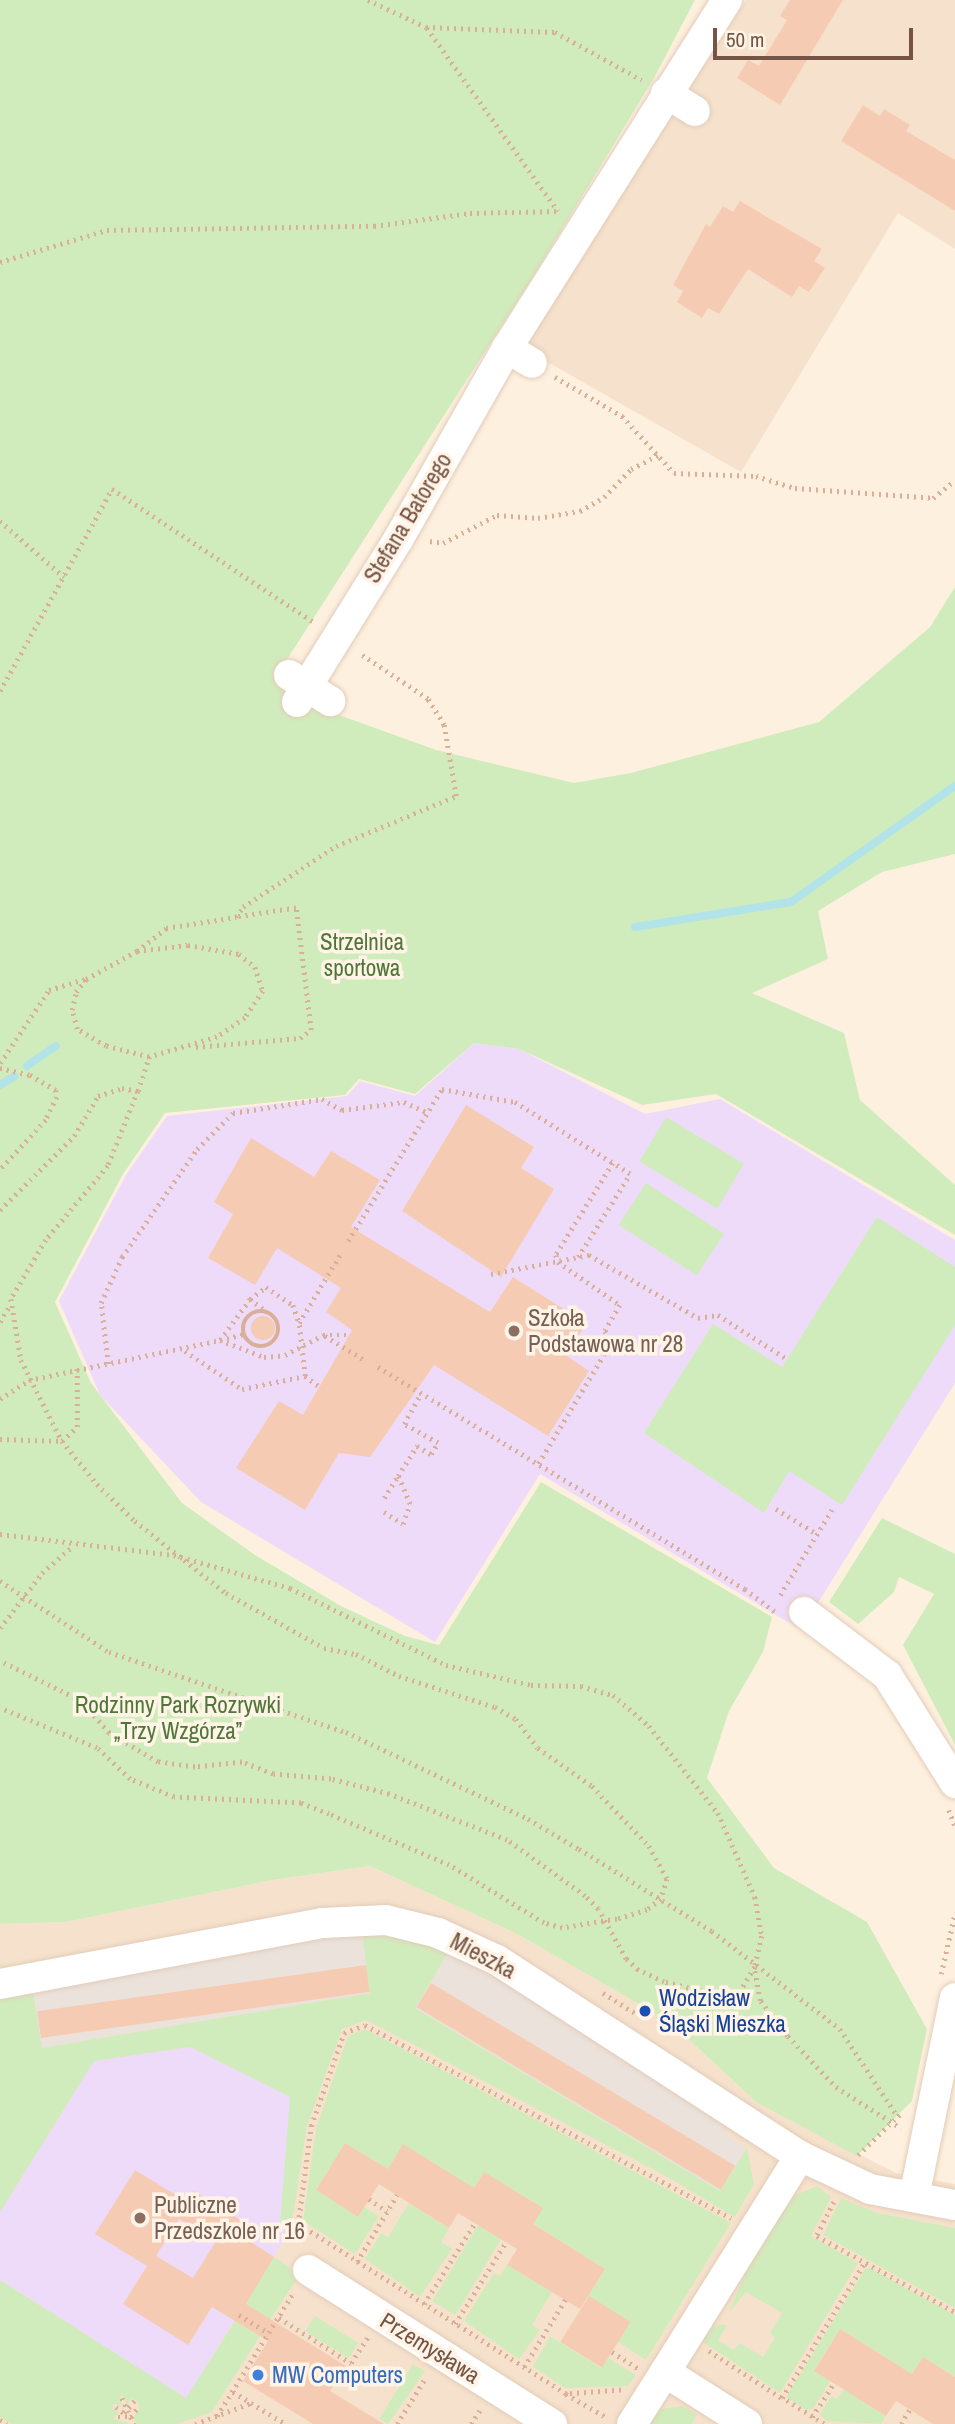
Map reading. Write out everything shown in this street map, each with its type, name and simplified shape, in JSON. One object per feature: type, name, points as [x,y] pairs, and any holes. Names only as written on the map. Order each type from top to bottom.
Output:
[{"type":"street","name":"Stefana Batorego","points":[[305,691],[335,637],[519,356],[583,227],[727,0]]},
{"type":"street","points":[[666,93],[695,111]]},
{"type":"street","points":[[788,1607],[887,1675],[951,1795]]},
{"type":"street","name":"Mieszka","points":[[0,1984],[321,1923],[386,1920],[439,1933],[497,1960],[800,2156],[870,2189],[955,2204]]},
{"type":"street","points":[[914,2197],[955,1998]]},
{"type":"street","points":[[624,2411],[800,2156]]},
{"type":"street","name":"Przemysława","points":[[308,2270],[552,2424]]},
{"type":"street","points":[[652,2368],[747,2424]]},
{"type":"path","points":[[368,0],[426,27],[555,33],[666,93]]},
{"type":"path","points":[[426,27],[558,211],[583,227]]},
{"type":"path","points":[[0,262],[107,230],[374,226],[470,213],[558,211]]},
{"type":"path","points":[[519,356],[622,416],[674,472],[756,477],[795,488],[933,498],[955,480]]},
{"type":"path","points":[[399,538],[443,543],[497,515],[538,518],[580,511],[604,497],[631,469],[658,455]]},
{"type":"path","points":[[0,691],[111,489],[428,699],[444,725],[456,796],[336,846],[243,907],[236,916]]},
{"type":"path","points":[[0,521],[64,577]]},
{"type":"path","points":[[0,1062],[48,990],[86,979],[137,951],[166,928],[296,908],[311,1030],[300,1038],[188,1048]]},
{"type":"path","points":[[86,979],[76,992],[72,1010],[77,1028],[106,1046],[149,1057],[188,1048],[217,1037],[245,1018],[263,991],[261,977],[239,954],[215,947],[188,945],[137,951]]},
{"type":"path","points":[[0,1322],[46,1240],[108,1166],[149,1057]]},
{"type":"path","points":[[0,1068],[30,1074],[56,1090],[57,1097],[46,1120],[0,1170]]},
{"type":"path","points":[[0,1210],[74,1136],[98,1096],[122,1088],[138,1091]]},
{"type":"path","points":[[348,1241],[442,1089],[515,1102],[631,1174],[578,1258]]},
{"type":"path","points":[[108,1364],[101,1303],[122,1257],[197,1149],[233,1113],[322,1099],[342,1110],[404,1102],[426,1112]]},
{"type":"path","points":[[538,1465],[612,1342],[605,1331],[620,1305],[558,1262],[556,1255],[613,1163]]},
{"type":"path","points":[[299,1323],[341,1253]]},
{"type":"path","points":[[491,1274],[589,1255],[698,1318],[718,1315],[787,1359]]},
{"type":"path","points":[[220,1340],[250,1299],[266,1287],[293,1305],[299,1323],[305,1376],[320,1387]]},
{"type":"path","points":[[250,1299],[267,1311],[279,1325],[278,1336],[264,1357]]},
{"type":"path","points":[[0,1708],[97,1748],[130,1779],[174,1797],[301,1803],[449,1865],[544,1923],[562,1928],[647,1910],[661,1899],[667,1880],[649,1846],[592,1786],[538,1748],[516,1719],[495,1707],[399,1676],[356,1654],[313,1643],[226,1593],[174,1555],[97,1485],[62,1441],[29,1380],[10,1305]]},
{"type":"path","points":[[244,1334],[250,1315],[267,1311]]},
{"type":"path","points":[[0,1399],[29,1380],[184,1350],[244,1334]]},
{"type":"path","points":[[244,1334],[253,1345],[270,1345]]},
{"type":"path","points":[[220,1340],[264,1357],[285,1355],[323,1335],[349,1335]]},
{"type":"path","points":[[323,1335],[366,1361]]},
{"type":"path","points":[[184,1350],[242,1389],[305,1376]]},
{"type":"path","points":[[378,1367],[746,1589],[788,1607],[817,1534],[833,1507]]},
{"type":"path","points":[[0,1438],[62,1441],[76,1427],[77,1369]]},
{"type":"path","points":[[384,1498],[417,1446],[431,1454],[438,1443],[404,1424],[421,1393]]},
{"type":"path","points":[[383,1512],[403,1524],[409,1494],[398,1476]]},
{"type":"path","points":[[776,1508],[817,1534]]},
{"type":"path","points":[[0,1534],[74,1546],[174,1555],[290,1588],[446,1665],[531,1685],[581,1686],[613,1695],[649,1727],[719,1813],[755,1897],[762,1936],[755,1967],[740,1992],[729,1998],[677,1987],[638,1970],[585,1896],[507,1840],[389,1794],[331,1779],[273,1774],[242,1762],[195,1767],[158,1762],[109,1732],[81,1701],[0,1661]]},
{"type":"path","points":[[0,1628],[42,1573],[74,1546]]},
{"type":"path","points":[[0,1581],[23,1599],[109,1652],[346,1732],[528,1819],[661,1899],[840,2029],[898,2116]]},
{"type":"path","points":[[951,1795],[955,1826]]},
{"type":"path","points":[[755,1967],[761,2001],[772,2019],[836,2087],[910,2134],[925,2138]]},
{"type":"path","points":[[566,2393],[630,2390],[624,2411],[610,2418],[600,2415],[298,2224],[311,2126],[345,2033],[365,2025],[723,2214]]},
{"type":"path","points":[[357,2262],[397,2195]]},
{"type":"path","points":[[835,2198],[817,2236],[955,2312]]},
{"type":"path","points":[[369,2199],[387,2211]]},
{"type":"path","points":[[424,2304],[475,2223]]},
{"type":"path","points":[[217,2416],[325,2242]]},
{"type":"path","points":[[455,2324],[506,2242]]},
{"type":"path","points":[[824,2424],[782,2398],[865,2262]]},
{"type":"path","points":[[524,2367],[565,2300]]},
{"type":"path","points":[[239,2315],[269,2333]]},
{"type":"path","points":[[279,2318],[351,2363],[370,2332],[379,2337]]},
{"type":"path","points":[[612,2352],[652,2368]]},
{"type":"path","points":[[636,2380],[652,2368]]},
{"type":"path","points":[[397,2424],[431,2370]]},
{"type":"path","points":[[812,2417],[834,2383]]},
{"type":"path","points":[[233,2392],[286,2424]]},
{"type":"path","points":[[122,2398],[134,2424]]},
{"type":"path","points":[[128,2411],[134,2401]]},
{"type":"path","points":[[195,2424],[251,2403]]},
{"type":"path","points":[[116,2407],[128,2411]]},
{"type":"path","points":[[131,2417],[136,2408]]},
{"type":"path","points":[[901,2424],[910,2409]]},
{"type":"path","points":[[118,2417],[131,2417]]},
{"type":"path","points":[[0,2420],[7,2424]]},
{"type":"shaded area","points":[[746,0],[955,0],[955,249],[898,213],[741,472],[521,347]]},
{"type":"shaded area","name":"Szkoła Podstawowa nr 28","points":[[474,1043],[519,1049],[645,1114],[720,1099],[955,1240],[955,1383],[801,1630],[540,1474],[435,1642],[201,1502],[100,1395],[59,1301],[126,1175],[167,1116],[347,1096],[360,1081],[415,1096]]},
{"type":"shaded area","points":[[370,1866],[517,1934],[670,2022],[756,2102],[896,2173],[955,2184],[955,2424],[0,2424],[0,1924],[66,1922],[273,1880]]},
{"type":"shaded area","points":[[362,1933],[370,1993],[42,2048],[33,1992],[320,1936]]},
{"type":"shaded area","points":[[449,1951],[490,1971],[730,2125],[725,2134],[747,2148],[720,2192],[414,2007]]},
{"type":"shaded area","name":"Publiczne Przedszkole nr 16","points":[[190,2047],[291,2097],[280,2223],[291,2229],[186,2399],[0,2280],[0,2212],[94,2061]]},
{"type":"green space","points":[[0,0],[695,0],[654,78],[533,277],[275,678],[339,715],[436,750],[574,783],[631,773],[819,722],[930,627],[955,587],[955,854],[882,872],[818,911],[828,959],[752,993],[844,1033],[860,1100],[955,1185],[955,1235],[716,1094],[642,1105],[519,1049],[474,1043],[415,1094],[359,1079],[345,1095],[165,1113],[123,1174],[55,1302],[91,1383],[182,1503],[255,1555],[341,1606],[405,1636],[439,1645],[541,1482],[772,1617],[763,1652],[729,1711],[707,1778],[774,1868],[867,1922],[927,2029],[912,2101],[857,2156],[756,2102],[670,2022],[517,1934],[370,1866],[273,1880],[66,1922],[0,1924]]},
{"type":"green space","points":[[666,1117],[744,1164],[717,1208],[639,1162]]},
{"type":"green space","points":[[646,1183],[724,1234],[697,1276],[619,1225]]},
{"type":"green space","points":[[877,1217],[955,1267],[955,1325],[842,1505],[789,1471],[764,1513],[644,1433],[713,1324],[782,1367]]},
{"type":"green space","points":[[882,1518],[955,1554],[955,1745],[903,1645],[934,1594],[899,1577],[894,1592],[858,1624],[829,1602]]},
{"type":"green space","points":[[362,1933],[413,1940],[449,1951],[415,2008],[720,2191],[747,2148],[754,2184],[735,2217],[662,2174],[366,2020],[342,2029],[307,2126],[291,2229],[280,2224],[290,2097],[190,2047],[94,2061],[0,2212],[0,1999],[33,1992],[42,2048],[370,1993]]},
{"type":"green space","points":[[365,2029],[731,2223],[646,2360],[618,2342],[630,2322],[588,2296],[605,2269],[533,2224],[484,2172],[474,2188],[388,2169],[345,2143],[316,2190],[358,2217],[364,2207],[379,2216],[355,2254],[303,2221],[316,2128],[348,2036]]},
{"type":"green space","points":[[817,2186],[831,2197],[811,2236],[858,2263],[780,2393],[703,2342],[712,2327],[723,2324],[727,2326],[718,2340],[734,2350],[740,2343],[763,2357],[775,2338],[770,2333],[782,2313],[746,2292],[728,2314],[750,2263],[784,2209],[796,2195]]},
{"type":"green space","points":[[841,2198],[877,2213],[955,2228],[955,2308],[823,2235]]},
{"type":"green space","points":[[409,2203],[449,2228],[441,2242],[452,2249],[420,2297],[365,2259],[381,2233],[388,2237]]},
{"type":"green space","points":[[478,2225],[501,2239],[455,2315],[432,2301]]},
{"type":"green space","points":[[274,2257],[300,2274],[266,2327],[240,2310]]},
{"type":"green space","points":[[507,2265],[552,2292],[532,2325],[540,2330],[519,2359],[464,2321],[494,2273],[500,2276]]},
{"type":"green space","points":[[870,2268],[955,2315],[955,2377],[923,2357],[912,2374],[840,2329],[814,2370],[830,2381],[813,2409],[806,2410],[786,2397],[865,2269]]},
{"type":"green space","points":[[0,2280],[186,2398],[235,2321],[260,2336],[212,2412],[177,2424],[137,2424],[133,2418],[139,2409],[138,2402],[132,2398],[127,2405],[122,2395],[119,2400],[125,2406],[113,2404],[113,2410],[119,2412],[113,2419],[132,2424],[12,2424],[0,2417]]},
{"type":"green space","points":[[315,2316],[358,2343],[349,2358],[305,2331]]},
{"type":"green space","points":[[550,2336],[601,2368],[608,2358],[636,2375],[628,2386],[565,2388],[533,2367]]},
{"type":"green space","points":[[413,2364],[425,2371],[388,2424],[379,2419]]},
{"type":"green space","points":[[844,2389],[886,2416],[881,2424],[826,2421],[820,2414],[831,2396],[837,2399]]},
{"type":"green space","points":[[682,2406],[697,2415],[692,2424],[642,2424],[650,2411]]},
{"type":"building","points":[[790,0],[843,0],[780,105],[737,78],[748,60],[759,66],[787,20],[780,16]]},
{"type":"building","points":[[863,105],[880,116],[884,109],[910,125],[906,131],[955,160],[955,211],[841,141]]},
{"type":"building","points":[[740,201],[822,249],[814,261],[825,268],[809,292],[799,286],[792,297],[748,269],[719,314],[708,308],[702,318],[677,302],[683,291],[673,285],[706,224],[710,227],[723,206],[733,212]]},
{"type":"building","points":[[466,1105],[534,1147],[521,1168],[554,1189],[501,1277],[402,1211]]},
{"type":"building","name":"Szkoła Podstawowa nr 28","points":[[251,1138],[314,1177],[331,1151],[380,1180],[351,1227],[490,1312],[513,1277],[586,1323],[567,1356],[589,1371],[548,1436],[434,1365],[370,1457],[339,1453],[305,1510],[236,1468],[279,1401],[303,1415],[352,1330],[326,1312],[341,1288],[277,1248],[255,1285],[208,1258],[233,1214],[214,1202]]},
{"type":"building","points":[[263,1316],[271,1320],[275,1328],[271,1336],[263,1340],[255,1336],[251,1328],[255,1320]]},
{"type":"building","points":[[366,1965],[370,1992],[41,2038],[37,2011]]},
{"type":"building","points":[[431,1983],[735,2166],[721,2190],[417,2007]]},
{"type":"building","points":[[345,2143],[388,2169],[403,2144],[474,2188],[484,2172],[543,2208],[533,2224],[605,2269],[580,2309],[507,2265],[517,2249],[458,2213],[449,2228],[379,2184],[358,2217],[316,2190]]},
{"type":"building","points":[[135,2170],[187,2202],[194,2191],[258,2231],[251,2242],[274,2257],[246,2304],[346,2366],[330,2391],[384,2424],[313,2424],[243,2381],[268,2341],[212,2307],[188,2345],[123,2304],[147,2266],[95,2234]],"holes":[[[179,2219],[216,2241],[193,2278],[156,2256]]]},
{"type":"building","points":[[589,2296],[631,2322],[602,2368],[560,2342]]},
{"type":"building","points":[[840,2329],[912,2374],[923,2357],[955,2377],[955,2424],[933,2424],[896,2401],[886,2416],[814,2371]]},
{"type":"waterway","points":[[635,927],[791,902],[955,786]]},
{"type":"waterway","points":[[27,1066],[56,1046]]},
{"type":"waterway","points":[[0,1085],[15,1076]]},
{"type":"place","name":"Szkoła Podstawowa nr 28","points":[[514,1331]]},
{"type":"place","name":"Wodzisław Śląski Mieszka","points":[[645,2011]]},
{"type":"place","name":"Publiczne Przedszkole nr 16","points":[[140,2218]]},
{"type":"place","name":"MW Computers","points":[[258,2375]]},
{"type":"park label","name":"Strzelnica sportowa","points":[[362,955]]},
{"type":"park label","name":"Rodzinny Park Rozrywki „Trzy Wzgórza”","points":[[178,1718]]}]
